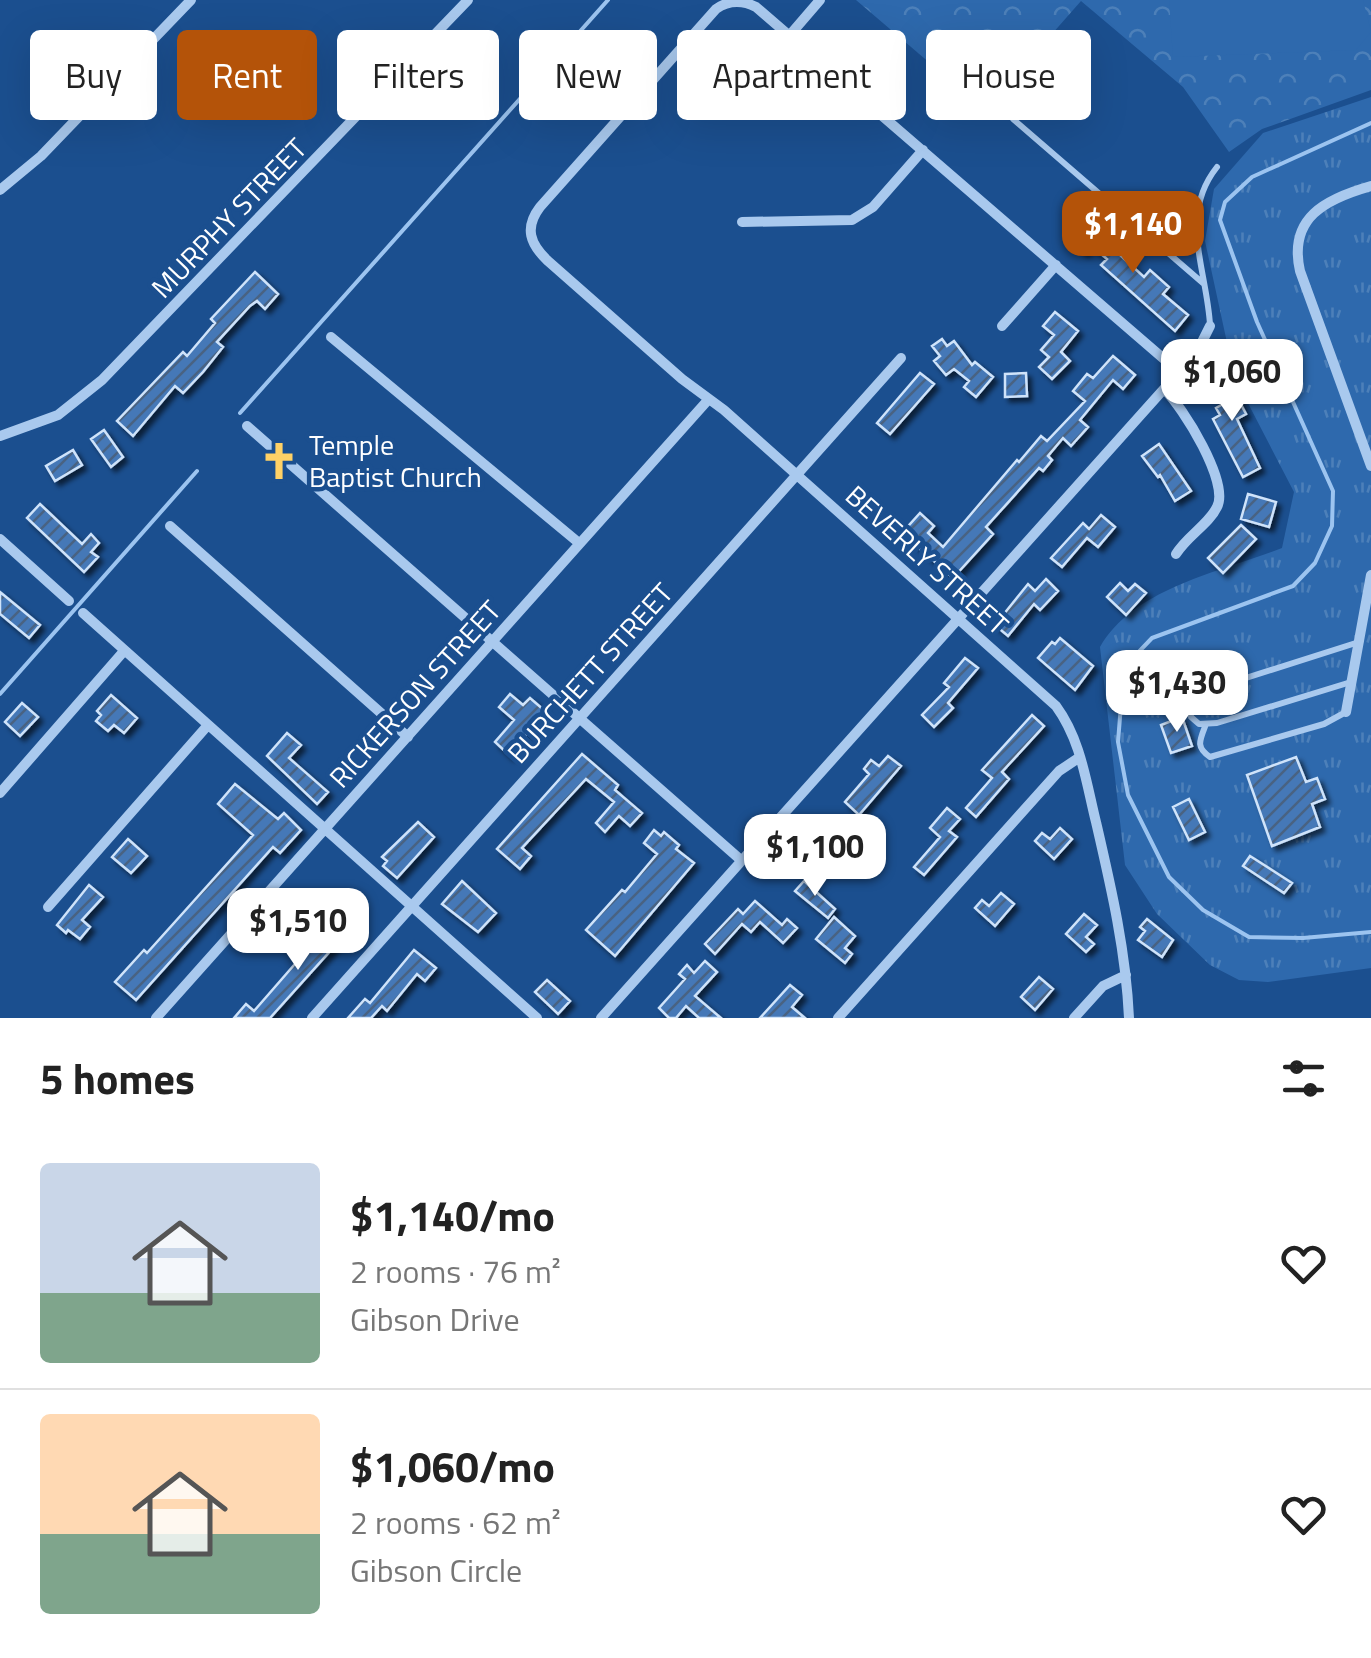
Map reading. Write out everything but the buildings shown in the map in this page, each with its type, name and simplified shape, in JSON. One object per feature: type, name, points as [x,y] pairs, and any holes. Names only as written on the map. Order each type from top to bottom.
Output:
[{"type":"street","points":[[0,190],[41,156],[191,0]]},
{"type":"street","name":"MURPHY STREET","points":[[0,436],[58,414],[102,380],[468,0]]},
{"type":"street","points":[[736,0],[750,3],[782,30]]},
{"type":"street","name":"BEVERLY STREET","points":[[736,0],[716,9],[540,207],[532,218],[530,233],[535,246],[708,400],[798,474],[1056,706],[1080,756],[1111,884],[1129,1018]]},
{"type":"street","points":[[794,30],[820,0]]},
{"type":"street","points":[[888,120],[1179,372]]},
{"type":"street","points":[[742,222],[846,222],[858,218],[873,208],[924,150]]},
{"type":"street","points":[[1371,186],[1319,209],[1298,234],[1296,255],[1371,466]]},
{"type":"street","points":[[1002,326],[1056,265]]},
{"type":"street","points":[[601,1018],[1164,390],[1202,345],[1210,326]]},
{"type":"street","points":[[332,337],[579,543]]},
{"type":"street","name":"BURCHETT STREET","points":[[312,1018],[901,358]]},
{"type":"street","points":[[1164,390],[1182,412],[1217,477],[1220,494],[1214,512],[1188,536],[1176,554]]},
{"type":"street","name":"RICKERSON STREET","points":[[156,1018],[708,400]]},
{"type":"street","points":[[247,426],[742,861]]},
{"type":"street","points":[[170,526],[408,736]]},
{"type":"street","points":[[0,539],[69,600]]},
{"type":"street","points":[[1346,712],[1371,575]]},
{"type":"street","points":[[83,613],[537,1018]]},
{"type":"street","points":[[0,793],[124,651]]},
{"type":"street","points":[[48,908],[208,725]]},
{"type":"street","points":[[838,1018],[1059,771],[1080,756]]},
{"type":"street","points":[[1074,1018],[1103,986],[1126,975]]},
{"type":"lane","points":[[1015,120],[1204,284]]},
{"type":"lane","points":[[1210,326],[1196,218],[1204,186],[1217,168]]},
{"type":"lane","points":[[1352,682],[1206,724],[1199,724],[1191,716],[1190,703],[1202,692],[1360,642]]},
{"type":"lane","points":[[1206,724],[1198,742],[1210,758],[1324,724],[1346,712]]},
{"type":"green space","points":[[856,0],[1371,0],[1371,90],[1262,129],[1229,152],[1183,87],[1081,1],[1055,30],[926,30],[926,60],[906,43],[906,30],[891,30]]},
{"type":"green space","points":[[1169,0],[1363,0],[1371,32],[1356,50],[1173,57]]},
{"type":"green space","points":[[1371,97],[1371,968],[1268,982],[1239,980],[1210,965],[1157,914],[1125,865],[1100,647],[1115,627],[1157,596],[1282,548],[1294,492],[1236,380],[1205,241],[1214,189],[1263,133]]},
{"type":"waterway","points":[[240,413],[608,0]]},
{"type":"waterway","points":[[1371,123],[1252,177],[1225,202],[1220,220],[1257,322],[1333,491],[1332,526],[1315,563],[1293,586],[1152,638],[1132,659],[1123,680],[1118,742],[1128,795],[1169,877],[1203,910],[1249,937],[1303,938],[1371,932]]},
{"type":"waterway","points":[[0,694],[197,471]]},
{"type":"place","name":"Temple Baptist Church","points":[[279,461]]}]
